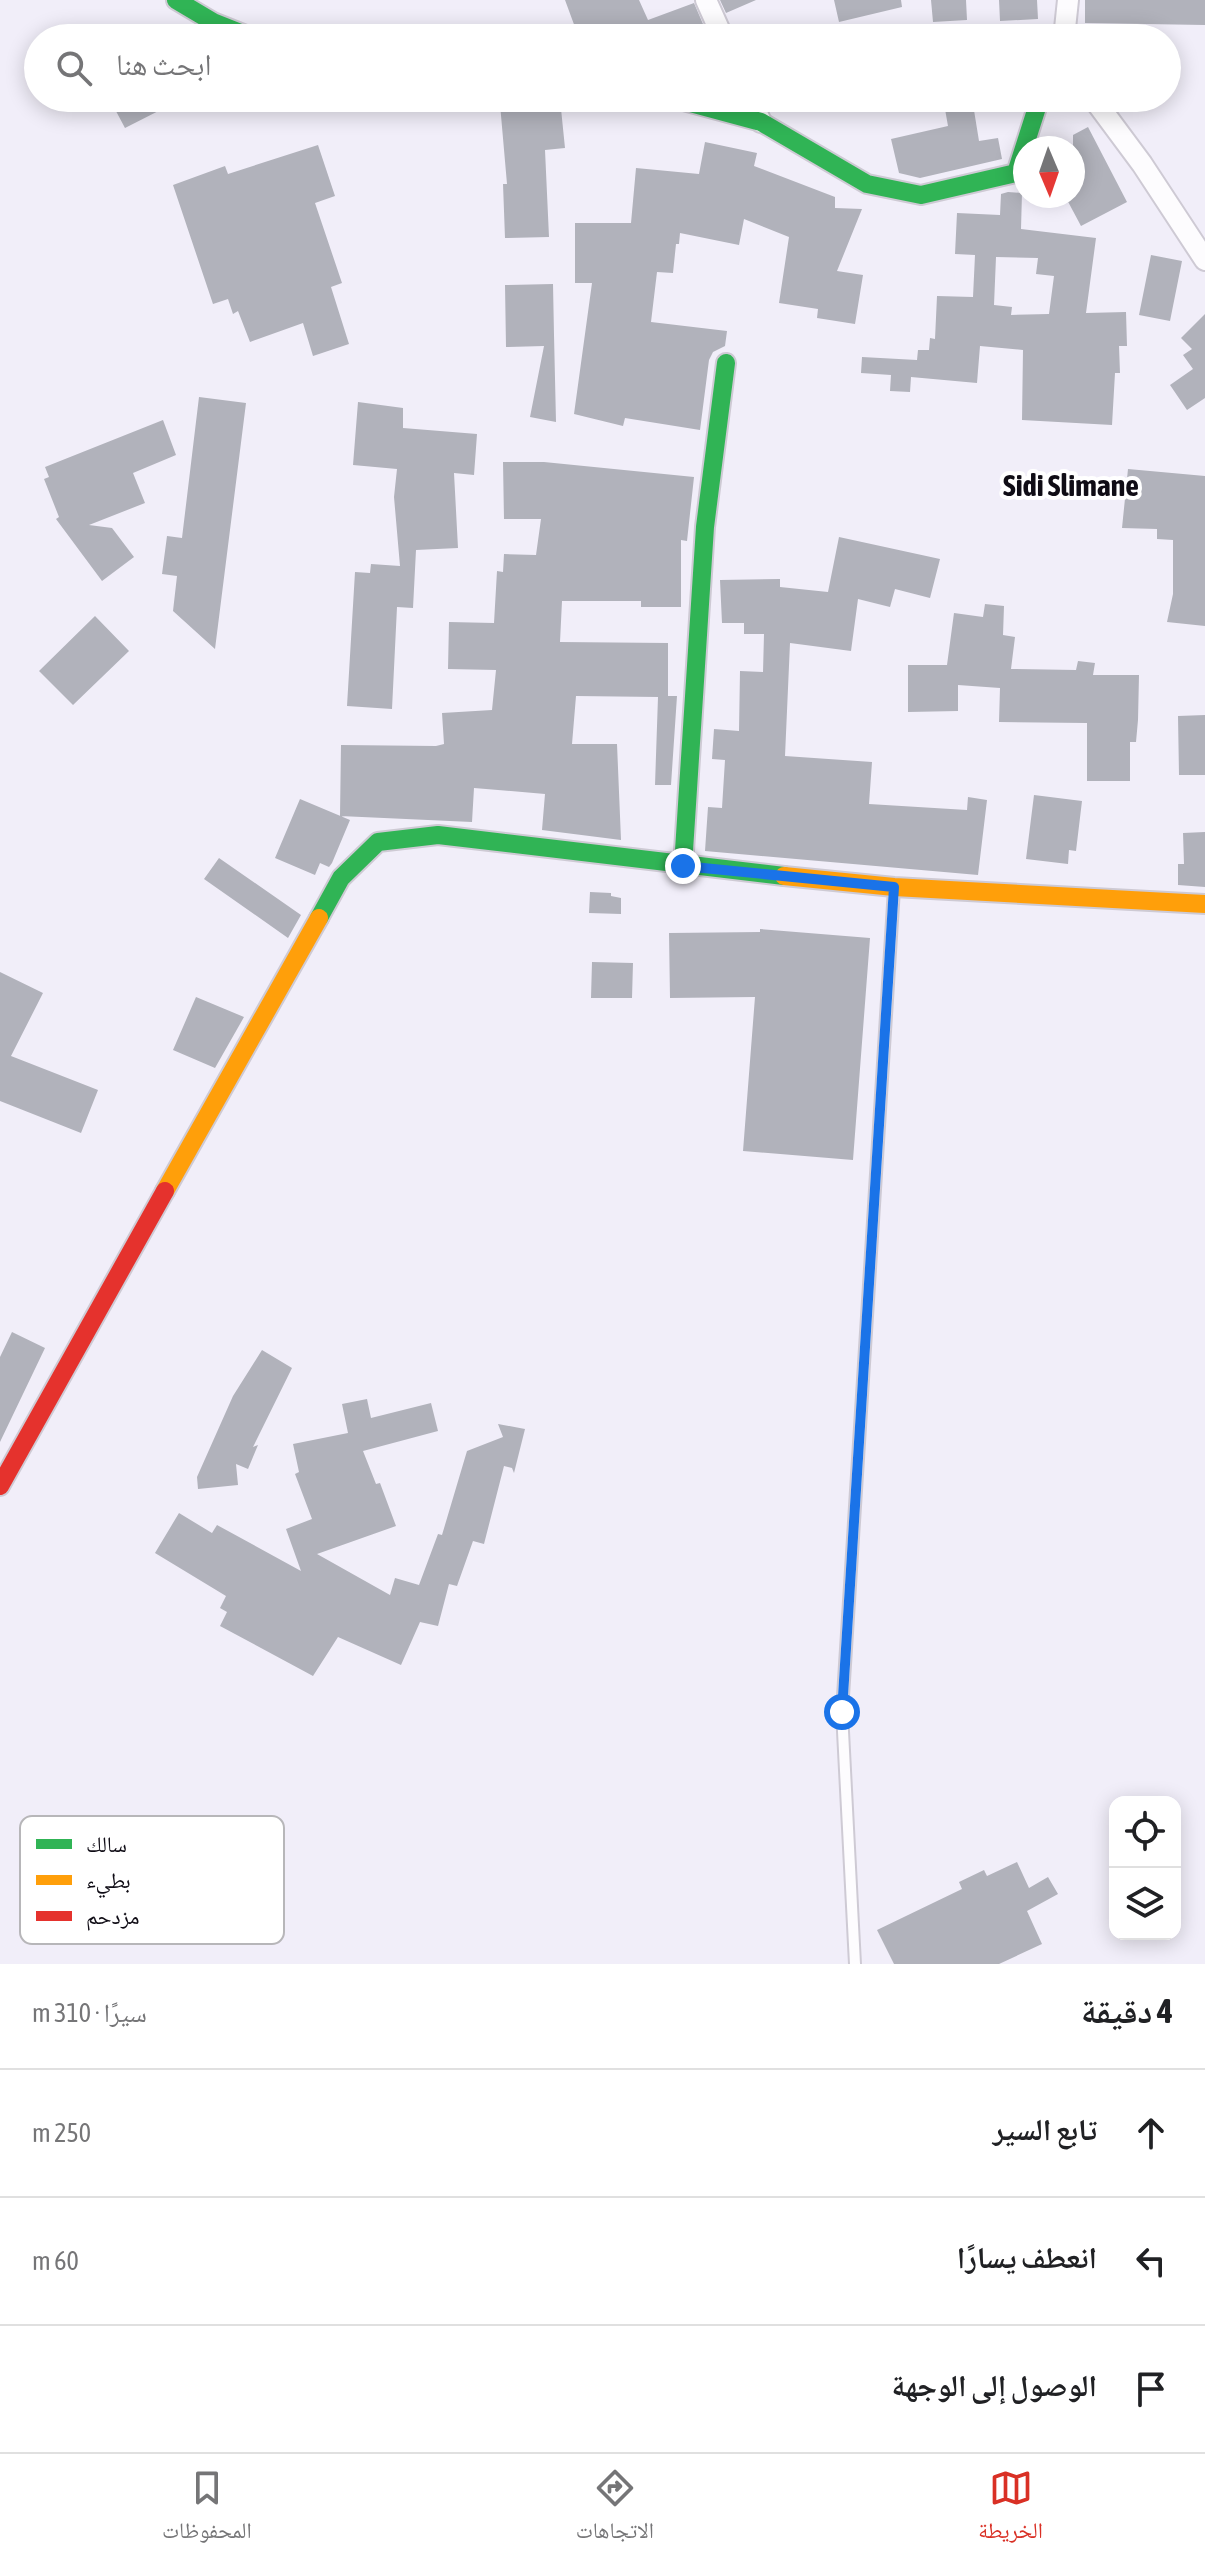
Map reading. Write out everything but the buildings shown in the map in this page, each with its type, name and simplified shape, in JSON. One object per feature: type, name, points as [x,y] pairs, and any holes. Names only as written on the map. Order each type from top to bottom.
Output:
[{"type":"main road","points":[[176,0],[218,24]]},
{"type":"main road","points":[[724,112],[761,122],[867,184],[921,195],[1016,173],[1036,112]]},
{"type":"main road","points":[[683,866],[705,527],[726,363]]},
{"type":"main road","points":[[0,1486],[341,878],[378,842],[438,835],[683,866],[894,887],[1205,904]]},
{"type":"street","points":[[706,0],[717,24]]},
{"type":"street","points":[[1065,24],[1068,0]]},
{"type":"street","points":[[756,112],[761,122]]},
{"type":"street","points":[[1103,112],[1205,260]]},
{"type":"lane","points":[[855,1964],[842,1712],[894,887]]},
{"type":"traffic: fast","points":[[176,0],[218,24]]},
{"type":"traffic: fast","points":[[724,112],[761,122],[867,184],[921,195],[1016,173],[1036,112]]},
{"type":"traffic: fast","points":[[683,866],[705,527],[726,363]]},
{"type":"traffic: fast","points":[[319,918],[341,878],[378,842],[438,835],[784,876]]},
{"type":"traffic: slow","points":[[784,876],[894,887],[1205,904]]},
{"type":"traffic: slow","points":[[165,1191],[319,918]]},
{"type":"traffic: jam","points":[[0,1486],[165,1191]]},
{"type":"district","name":"Sidi Slimane","points":[[1071,485]]},
{"type":"route","points":[[683,866],[894,887],[842,1712]]}]
